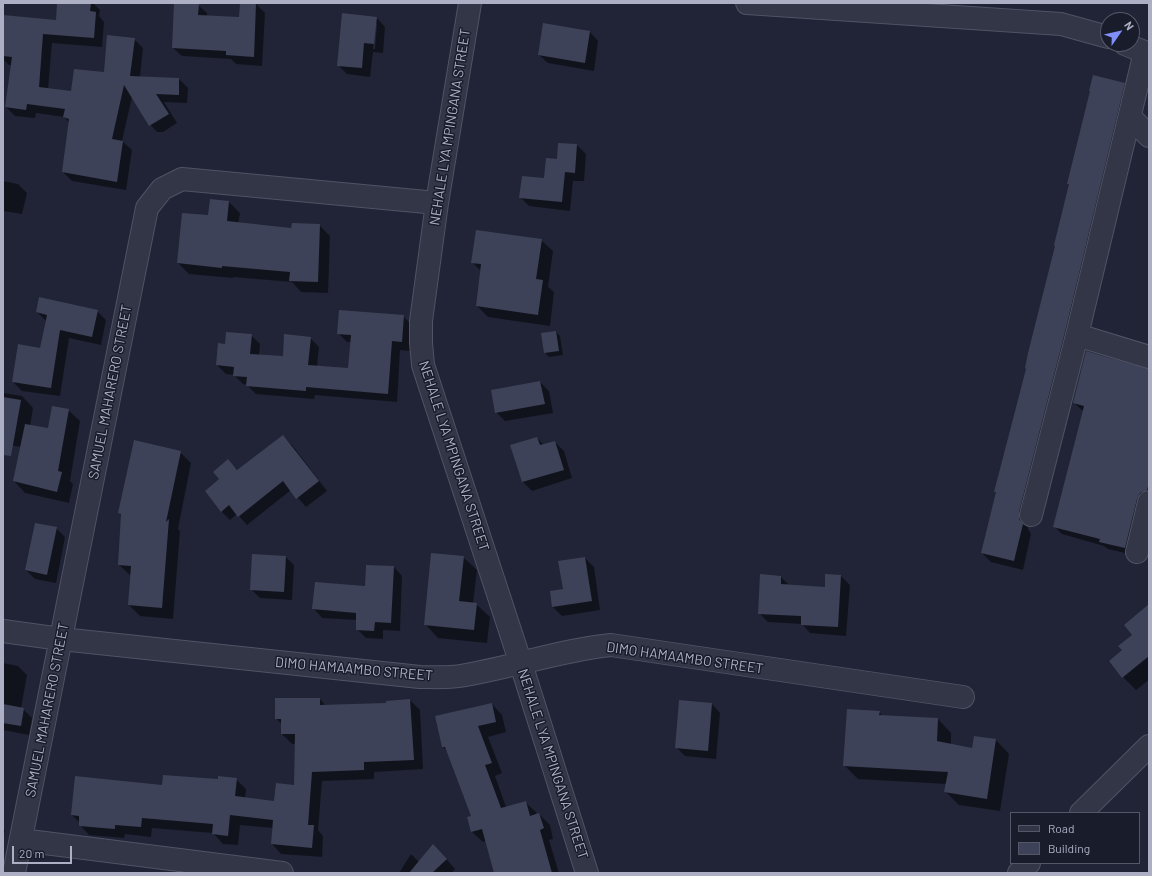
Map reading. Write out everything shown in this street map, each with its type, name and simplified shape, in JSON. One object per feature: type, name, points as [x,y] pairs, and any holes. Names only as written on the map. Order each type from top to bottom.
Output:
[{"type":"street","name":"NEHALE LYA MPINGANA STREET","points":[[470,3],[437,203],[421,321],[423,366],[521,664],[587,873]]},
{"type":"street","points":[[747,3],[930,10],[1061,24],[1100,35]]},
{"type":"street","points":[[1031,515],[1147,53]]},
{"type":"street","points":[[1130,117],[1149,136]]},
{"type":"street","name":"SAMUEL MAHARERO STREET","points":[[14,873],[147,208],[162,190],[182,179],[437,203]]},
{"type":"street","points":[[1077,335],[1149,357]]},
{"type":"street","points":[[1137,552],[1149,502]]},
{"type":"street","name":"DIMO HAMAAMBO STREET","points":[[3,631],[61,639],[420,677],[459,676],[521,664],[585,648],[611,645],[963,697]]},
{"type":"street","points":[[1081,812],[1149,746]]},
{"type":"street","points":[[21,840],[282,873]]},
{"type":"street","points":[[1019,873],[1028,864]]},
{"type":"building","points":[[57,3],[91,3],[90,11],[96,12],[94,38],[43,34],[39,87],[71,91],[74,69],[104,72],[107,35],[135,38],[130,76],[179,78],[179,95],[156,94],[169,114],[149,126],[124,85],[112,139],[123,141],[117,182],[62,172],[69,119],[63,117],[65,109],[27,104],[26,110],[5,107],[12,57],[3,56],[3,15],[56,20]]},
{"type":"building","points":[[174,3],[199,4],[198,15],[239,17],[240,3],[256,3],[254,57],[226,55],[226,51],[172,48]]},
{"type":"building","points":[[342,13],[377,17],[374,44],[364,43],[362,68],[337,66]]},
{"type":"building","points":[[543,23],[590,31],[585,63],[538,55]]},
{"type":"building","points":[[1093,75],[1125,83],[1065,332],[1019,512],[1019,519],[1023,524],[1014,561],[981,553],[996,492],[994,492],[1026,369],[1028,353],[1055,246],[1069,184],[1067,184]]},
{"type":"building","points":[[558,143],[577,144],[575,173],[565,172],[562,202],[519,198],[522,176],[544,178],[546,158],[557,159]]},
{"type":"building","points":[[210,199],[229,201],[227,221],[291,228],[292,223],[320,224],[318,282],[289,281],[290,272],[222,266],[222,268],[177,263],[182,213],[208,215]]},
{"type":"building","points":[[476,230],[542,239],[536,279],[543,280],[538,315],[476,306],[481,264],[471,263]]},
{"type":"building","points":[[39,297],[98,310],[92,337],[60,330],[51,388],[12,382],[18,344],[40,348],[47,315],[36,312]]},
{"type":"building","points":[[339,310],[404,315],[402,342],[392,341],[388,394],[306,387],[306,391],[246,386],[247,377],[233,376],[234,367],[216,365],[218,343],[225,344],[226,332],[252,334],[250,354],[283,356],[284,334],[311,337],[308,365],[348,368],[351,335],[337,334]]},
{"type":"building","points":[[556,331],[559,351],[544,353],[541,333]]},
{"type":"building","points":[[1086,351],[1149,369],[1149,483],[1147,490],[1140,493],[1137,499],[1125,548],[1099,542],[1100,539],[1053,527],[1084,406],[1073,403]]},
{"type":"building","points":[[540,381],[545,404],[495,413],[491,390]]},
{"type":"building","points":[[3,397],[21,400],[11,456],[3,455]]},
{"type":"building","points":[[52,406],[69,409],[58,471],[62,472],[57,492],[13,481],[25,424],[48,428]]},
{"type":"building","points":[[283,435],[319,481],[296,499],[283,481],[238,517],[229,505],[221,512],[205,491],[219,479],[213,472],[228,459],[237,470]]},
{"type":"building","points":[[537,437],[540,445],[555,441],[564,470],[522,482],[510,445]]},
{"type":"building","points":[[134,440],[181,451],[166,522],[169,519],[162,608],[128,605],[131,566],[118,565],[121,514],[118,513]]},
{"type":"building","points":[[35,523],[57,527],[47,575],[25,570]]},
{"type":"building","points":[[431,553],[464,556],[459,601],[477,603],[474,630],[424,625]]},
{"type":"building","points":[[252,554],[286,556],[284,592],[250,590]]},
{"type":"building","points":[[585,557],[592,601],[552,607],[550,591],[563,589],[558,561]]},
{"type":"building","points":[[366,565],[394,566],[391,623],[375,622],[374,631],[356,630],[356,613],[312,609],[315,582],[365,586]]},
{"type":"building","points":[[760,574],[781,576],[781,584],[825,587],[825,574],[841,575],[838,627],[801,625],[801,616],[758,614]]},
{"type":"building","points":[[1149,604],[1149,656],[1122,678],[1109,661],[1122,650],[1118,646],[1132,635],[1124,625]]},
{"type":"building","points":[[275,698],[320,698],[320,705],[386,703],[386,701],[410,699],[414,760],[364,762],[364,770],[312,772],[308,825],[314,825],[312,848],[271,844],[273,820],[230,815],[228,836],[212,834],[213,824],[142,818],[141,827],[115,825],[115,829],[79,826],[79,816],[71,815],[75,776],[162,785],[163,775],[218,779],[218,776],[237,778],[235,796],[274,801],[276,783],[294,785],[295,734],[281,734],[281,719],[275,719]]},
{"type":"building","points":[[679,700],[712,703],[708,751],[675,748]]},
{"type":"building","points":[[492,703],[496,722],[478,726],[492,763],[485,765],[501,808],[526,801],[530,816],[539,813],[544,828],[540,830],[552,873],[494,873],[482,829],[471,832],[467,817],[471,816],[445,747],[442,747],[435,716]]},
{"type":"building","points":[[3,704],[24,708],[21,726],[3,723]]},
{"type":"building","points":[[847,709],[880,711],[879,715],[938,718],[937,741],[972,748],[974,736],[996,739],[987,799],[944,792],[948,772],[843,766]]},
{"type":"building","points":[[433,844],[447,859],[432,873],[409,873]]}]
